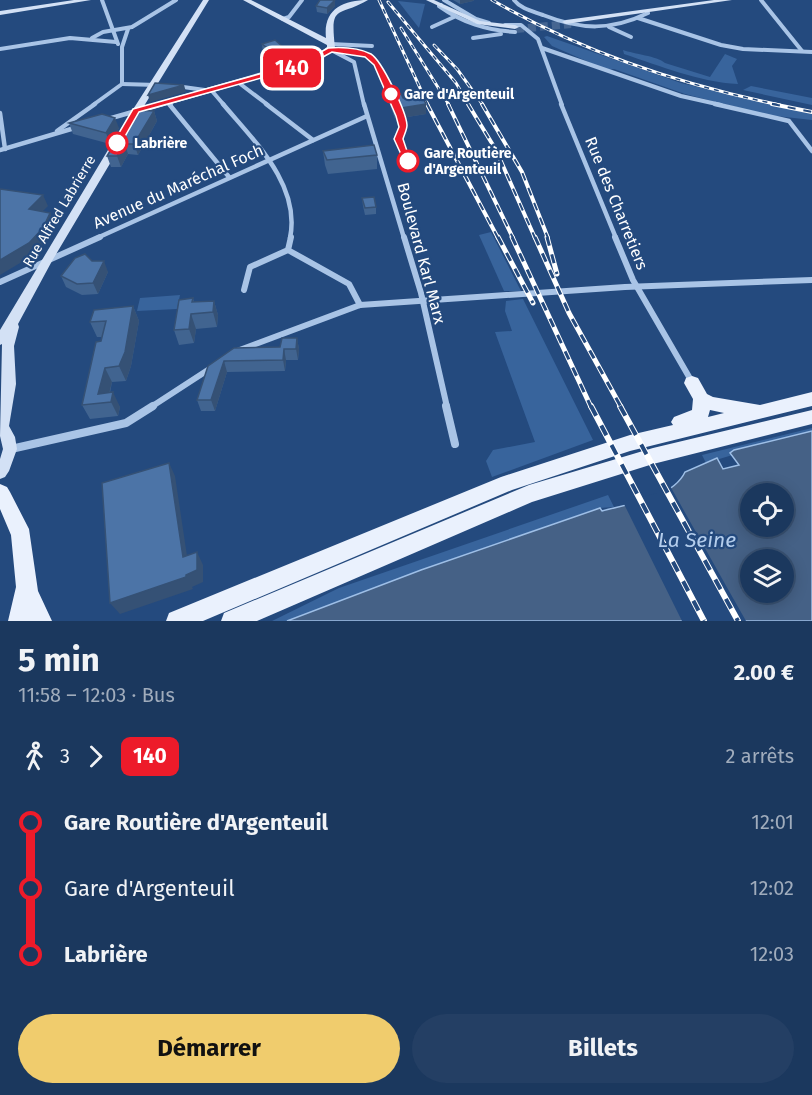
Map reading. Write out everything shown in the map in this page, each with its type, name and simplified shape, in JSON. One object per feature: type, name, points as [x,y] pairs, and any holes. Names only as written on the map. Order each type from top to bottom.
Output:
[{"type":"main road","points":[[0,13],[88,0]]},
{"type":"main road","name":"Rue Alfred Labrierre","points":[[0,340],[16,317],[46,261],[136,111],[206,0]]},
{"type":"main road","points":[[246,0],[331,47]]},
{"type":"main road","points":[[331,47],[328,21],[333,13],[365,0]]},
{"type":"main road","points":[[430,0],[442,2],[480,25],[516,29]]},
{"type":"main road","points":[[430,0],[479,23],[516,29]]},
{"type":"main road","points":[[663,10],[648,13],[569,23],[729,0]]},
{"type":"main road","points":[[313,36],[329,34]]},
{"type":"main road","points":[[136,111],[306,64],[331,47]]},
{"type":"main road","name":"Rue Alfred Labrierre","points":[[1,426],[9,384],[8,346],[16,317]]},
{"type":"main road","points":[[630,443],[642,431],[696,418],[701,413],[701,399],[692,383]]},
{"type":"main road","points":[[701,399],[710,404],[725,407],[744,406],[761,412]]},
{"type":"main road","points":[[177,621],[457,503],[529,476],[630,443],[812,399]]},
{"type":"main road","points":[[232,621],[529,494],[653,456],[812,417]]},
{"type":"main road","points":[[0,472],[11,449],[9,436],[1,426]]},
{"type":"main road","points":[[0,493],[11,509],[20,533],[26,589],[34,612],[41,621]]},
{"type":"main road","points":[[19,621],[26,589]]},
{"type":"street","points":[[102,0],[116,42],[122,47]]},
{"type":"street","points":[[92,38],[98,33],[128,29],[157,9],[176,0]]},
{"type":"street","points":[[283,19],[289,17],[302,0]]},
{"type":"street","points":[[514,0],[523,8],[573,27],[590,29],[609,27],[648,13]]},
{"type":"street","points":[[761,0],[802,51]]},
{"type":"street","points":[[442,2],[481,21],[518,25],[529,30],[480,28],[454,17],[439,6],[442,2]]},
{"type":"street","points":[[432,27],[454,17]]},
{"type":"street","points":[[638,18],[721,45],[812,52]]},
{"type":"street","points":[[609,27],[631,37]]},
{"type":"street","points":[[122,84],[122,47],[128,29]]},
{"type":"street","points":[[473,38],[516,29]]},
{"type":"street","name":"Rue des Charretiers","points":[[529,30],[536,36],[542,48],[551,78],[638,286],[692,383]]},
{"type":"street","points":[[0,49],[70,38],[92,38],[116,42]]},
{"type":"street","points":[[331,47],[372,46]]},
{"type":"street","name":"Boulevard Karl Marx","points":[[331,47],[354,62],[367,116],[423,302],[454,444]]},
{"type":"street","points":[[542,48],[681,96],[792,123],[812,151]]},
{"type":"street","points":[[239,83],[313,140]]},
{"type":"street","points":[[52,134],[122,84],[164,85],[212,91],[279,175],[292,208],[294,234],[288,250],[250,267],[244,290]]},
{"type":"street","points":[[168,102],[229,177]]},
{"type":"street","points":[[99,121],[136,111]]},
{"type":"street","points":[[0,112],[2,149],[89,124]]},
{"type":"street","name":"Avenue du Maréchal Foch","points":[[0,282],[367,116]]},
{"type":"street","points":[[288,250],[349,284],[360,305]]},
{"type":"street","points":[[234,353],[243,347],[360,305],[638,286],[812,280]]},
{"type":"street","points":[[11,449],[126,423],[215,366]]},
{"type":"shaded area","points":[[398,1],[425,4],[419,28]]},
{"type":"shaded area","points":[[547,36],[681,83],[812,114],[812,120],[767,115],[685,94],[614,69],[607,70],[552,46],[544,37]]},
{"type":"shaded area","points":[[623,50],[710,77],[725,54],[737,59],[732,66],[738,84],[723,83],[680,73],[624,54]]},
{"type":"shaded area","points":[[751,86],[812,98],[812,105],[743,90]]},
{"type":"shaded area","points":[[491,232],[521,291],[504,291],[479,235]]},
{"type":"shaded area","points":[[180,295],[177,309],[137,311],[140,298]]},
{"type":"shaded area","points":[[523,299],[593,440],[492,477],[486,461],[493,450],[535,442],[495,332],[512,331],[505,311],[506,301]]},
{"type":"shaded area","points":[[812,428],[812,431],[706,463],[702,455]]},
{"type":"shaded area","points":[[608,495],[614,507],[600,508],[552,524],[287,621],[272,621],[339,588]]},
{"type":"water","name":"La Seine","points":[[812,431],[812,621],[287,621],[421,570],[600,508],[602,511],[649,499],[671,488],[685,472],[717,458],[723,469],[739,465],[730,453],[734,450]]},
{"type":"pier","points":[[669,484],[746,621],[682,621],[623,502],[657,493]]},
{"type":"building","points":[[320,0],[335,0],[327,8],[316,6]]},
{"type":"building","points":[[275,40],[283,47],[270,50],[262,44]]},
{"type":"building","points":[[155,83],[184,85],[148,95]]},
{"type":"building","points":[[401,94],[403,98],[422,96],[426,104],[395,109],[390,95]]},
{"type":"building","points":[[135,110],[154,111],[134,144],[125,144],[117,156],[107,156]]},
{"type":"building","points":[[102,114],[115,118],[106,133],[69,123]]},
{"type":"building","points":[[374,145],[377,155],[327,160],[323,151]]},
{"type":"building","points":[[0,189],[43,195],[29,209],[50,213],[43,228],[29,243],[0,260]]},
{"type":"building","points":[[374,197],[376,207],[365,208],[362,198]]},
{"type":"building","points":[[85,254],[92,261],[104,261],[93,283],[77,284],[61,276],[75,258]]},
{"type":"building","points":[[193,298],[192,302],[214,301],[213,312],[191,314],[189,329],[174,330],[179,300]]},
{"type":"building","points":[[133,306],[125,352],[119,366],[105,368],[98,394],[113,392],[111,402],[82,405],[96,342],[101,341],[106,321],[90,322],[94,310]]},
{"type":"building","points":[[282,338],[297,338],[296,349],[284,349],[283,360],[224,361],[211,400],[197,400],[208,366],[234,348],[280,347]]},
{"type":"building","points":[[169,463],[183,557],[197,552],[197,570],[186,577],[110,603],[102,483]]},
{"type":"tunnel","points":[[516,29],[571,24]]},
{"type":"railway","points":[[379,0],[428,105]]},
{"type":"railway","points":[[492,0],[526,19],[596,51],[705,87],[780,105]]},
{"type":"railway","points":[[388,2],[456,83],[469,105]]},
{"type":"railway","points":[[401,28],[449,105]]},
{"type":"railway","points":[[434,45],[457,69],[483,105]]},
{"type":"railway","points":[[427,104],[498,238]]},
{"type":"railway","points":[[448,104],[513,238]]},
{"type":"railway","points":[[468,104],[496,150],[535,238]]},
{"type":"railway","points":[[482,104],[522,172],[548,238]]},
{"type":"railway","points":[[772,104],[812,112]]},
{"type":"railway","points":[[498,237],[533,303]]},
{"type":"railway","points":[[512,237],[591,407]]},
{"type":"railway","points":[[535,237],[569,313],[621,407]]},
{"type":"railway","points":[[547,237],[557,274]]},
{"type":"railway","points":[[591,406],[704,621]]},
{"type":"railway","points":[[620,406],[738,621]]},
{"type":"bus line","name":"140","points":[[117,143],[136,111],[306,64],[331,50],[345,50],[367,56],[377,63],[400,116],[403,127],[398,139],[408,161]]},
{"type":"place","name":"Gare d'Argenteuil","points":[[391,94]]},
{"type":"place","name":"Labrière","points":[[117,143]]},
{"type":"place","name":"Gare Routière d'Argenteuil","points":[[408,161]]}]
